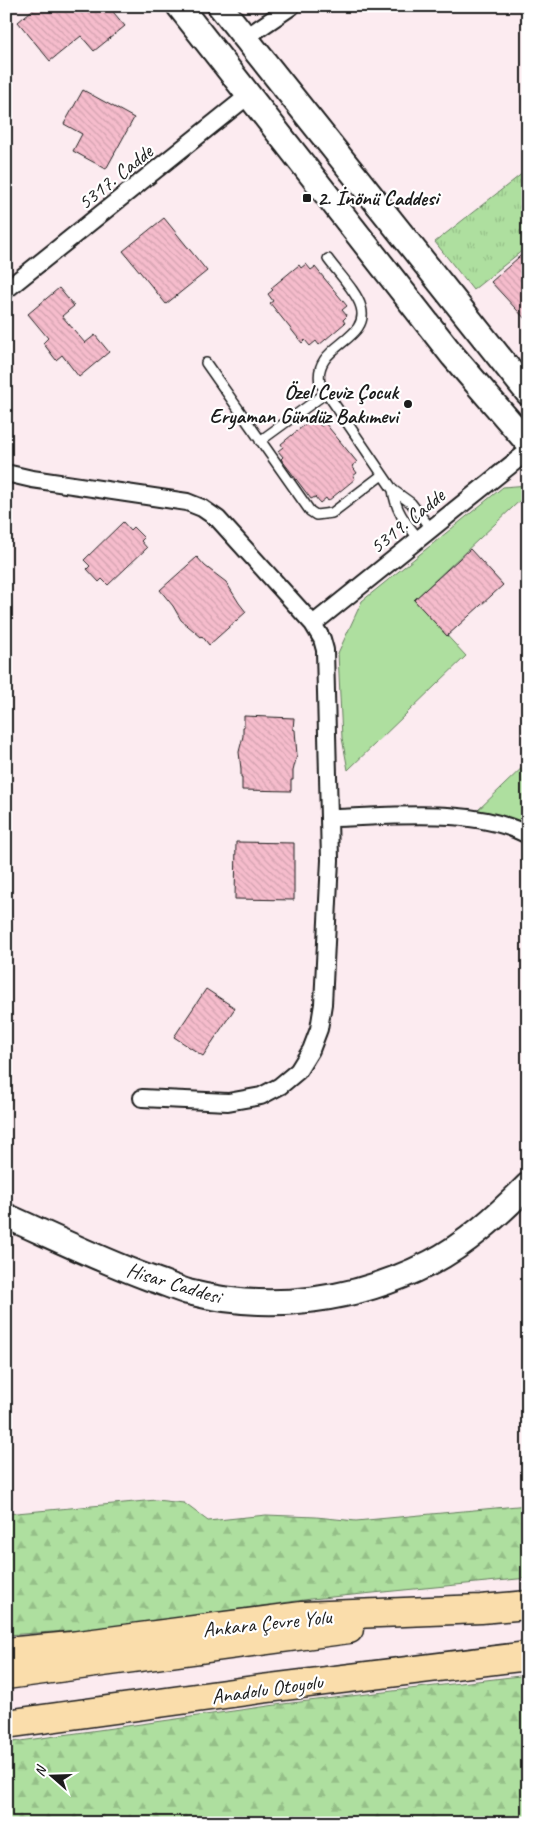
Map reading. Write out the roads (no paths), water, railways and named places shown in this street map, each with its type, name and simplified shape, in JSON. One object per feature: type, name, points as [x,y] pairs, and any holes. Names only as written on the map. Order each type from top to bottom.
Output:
[{"type":"highway","name":"Ankara Çevre Yolu","points":[[6,1652],[71,1646],[302,1616],[481,1609],[528,1604]]},
{"type":"highway","points":[[6,1675],[316,1634],[481,1609]]},
{"type":"highway","name":"Anadolu Otoyolu","points":[[6,1724],[261,1689],[528,1656]]},
{"type":"main road","points":[[179,6],[453,356],[528,443]]},
{"type":"main road","points":[[220,6],[528,393]]},
{"type":"main road","name":"Hisar Caddesi","points":[[6,1216],[80,1250],[186,1292],[223,1300],[272,1303],[297,1302],[364,1290],[431,1262],[460,1243],[496,1215],[528,1185]]},
{"type":"street","points":[[245,38],[292,6]]},
{"type":"street","name":"5317. Cadde","points":[[6,290],[249,95]]},
{"type":"street","name":"5319. Cadde","points":[[313,624],[528,451]]},
{"type":"street","points":[[6,473],[32,479],[188,502],[202,508],[218,519],[313,624],[326,650],[330,860],[323,1004],[319,1030],[311,1050],[298,1070],[280,1086],[260,1096],[228,1102],[142,1098]]},
{"type":"street","points":[[329,818],[465,817],[500,823],[528,835]]},
{"type":"lane","points":[[328,259],[359,300],[363,313],[360,325],[356,330],[326,356],[322,362],[318,375],[320,383],[393,490],[411,502],[425,534]]},
{"type":"lane","points":[[206,363],[310,511],[316,515],[332,513],[382,475]]},
{"type":"lane","points":[[260,441],[326,393]]},
{"type":"lane","points":[[393,490],[394,502],[399,513],[425,534]]},
{"type":"place","name":"2. İnönü Caddesi","points":[[307,198]]},
{"type":"place","name":"Özel Ceviz Çocuk Eryaman Gündüz Bakımevi","points":[[408,404]]}]
